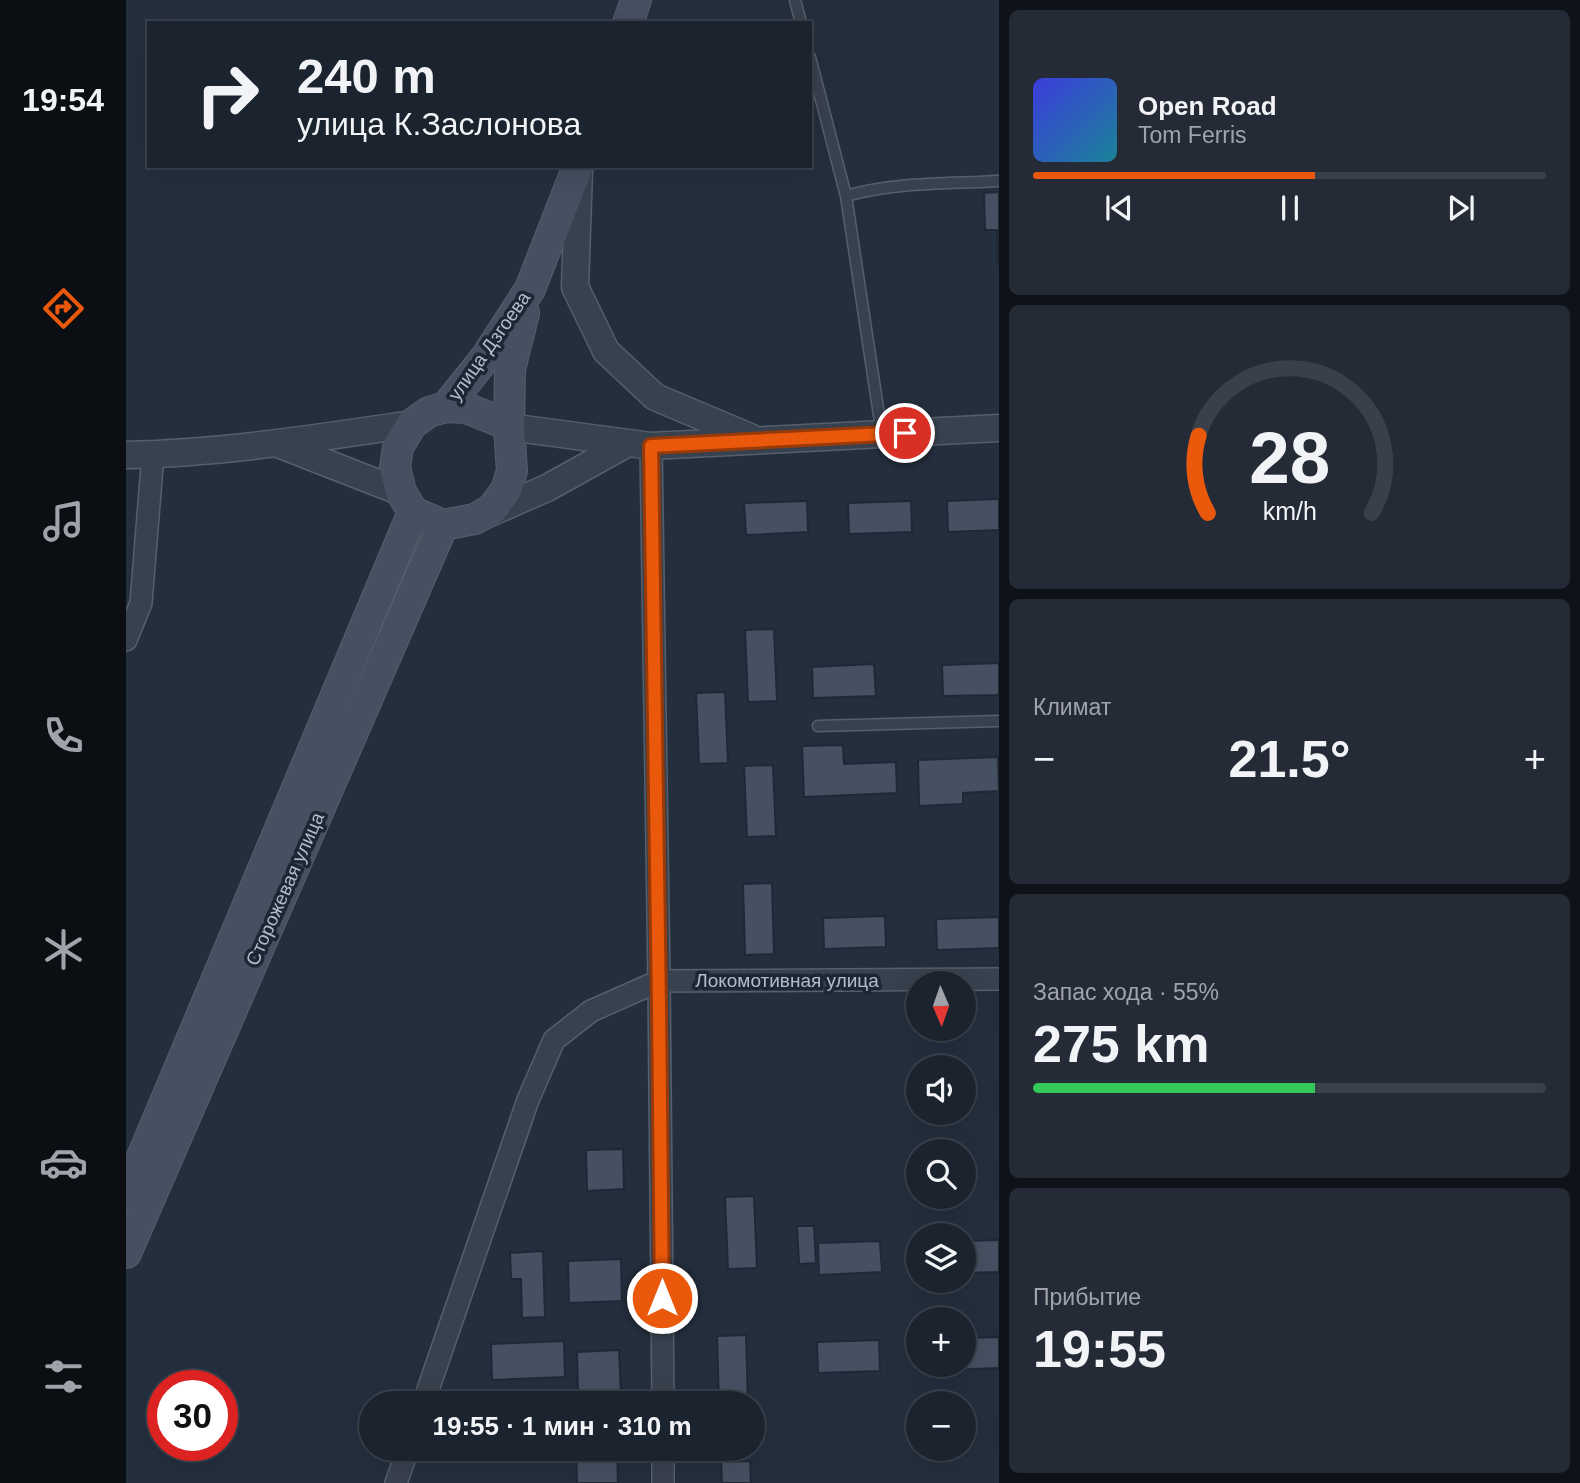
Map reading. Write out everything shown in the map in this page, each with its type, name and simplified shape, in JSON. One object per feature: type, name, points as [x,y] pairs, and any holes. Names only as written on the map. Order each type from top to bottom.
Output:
[{"type":"main road","points":[[629,21],[636,0]]},
{"type":"main road","name":"улица Дзгоева","points":[[446,407],[486,357],[530,289],[578,168]]},
{"type":"main road","points":[[509,428],[466,408],[446,407],[429,412],[412,424],[398,447],[395,467],[407,502],[443,525],[475,519],[492,509],[506,491],[512,471],[509,428],[510,369],[530,289]]},
{"type":"main road","name":"Сторожевая улица","points":[[126,1195],[407,502]]},
{"type":"main road","name":"Сторожевая улица","points":[[126,1253],[443,525]]},
{"type":"street","points":[[579,168],[575,287],[606,351],[655,397],[761,441]]},
{"type":"street","points":[[126,455],[276,444],[412,424]]},
{"type":"street","points":[[509,428],[640,444],[761,441],[999,428]]},
{"type":"street","points":[[276,444],[407,502]]},
{"type":"street","points":[[475,519],[640,444]]},
{"type":"street","points":[[640,444],[659,981],[663,1391]]},
{"type":"street","points":[[126,640],[141,603],[153,454]]},
{"type":"street","name":"Локомотивная улица","points":[[659,981],[999,979]]},
{"type":"street","points":[[428,1391],[528,1100],[554,1040],[591,1011],[659,981]]},
{"type":"street","points":[[396,1483],[404,1461]]},
{"type":"street","points":[[663,1461],[663,1483]]},
{"type":"lane","points":[[794,0],[800,21]]},
{"type":"lane","points":[[812,65],[846,196],[882,435]]},
{"type":"lane","points":[[846,196],[862,191],[911,186],[999,181]]},
{"type":"lane","points":[[818,726],[999,721]]},
{"type":"building","points":[[999,192],[998,264],[997,230],[985,230],[984,193]]},
{"type":"building","points":[[999,499],[999,530],[948,532],[947,501]]},
{"type":"building","points":[[807,501],[808,532],[746,535],[744,503]]},
{"type":"building","points":[[911,501],[912,532],[849,534],[848,503]]},
{"type":"building","points":[[774,629],[777,701],[748,702],[745,630]]},
{"type":"building","points":[[999,663],[999,695],[943,696],[942,665]]},
{"type":"building","points":[[874,664],[876,696],[813,698],[812,667]]},
{"type":"building","points":[[725,692],[728,763],[699,764],[696,693]]},
{"type":"building","points":[[843,745],[844,764],[896,762],[897,793],[804,797],[802,746]]},
{"type":"building","points":[[998,757],[999,791],[963,793],[963,804],[919,806],[918,760]]},
{"type":"building","points":[[773,765],[776,836],[747,837],[744,766]]},
{"type":"building","points":[[772,883],[774,954],[745,955],[743,884]]},
{"type":"building","points":[[885,916],[886,947],[824,949],[823,918]]},
{"type":"building","points":[[999,917],[999,948],[937,950],[936,919]]},
{"type":"building","points":[[623,1149],[624,1189],[587,1191],[586,1150]]},
{"type":"building","points":[[754,1196],[757,1268],[728,1269],[725,1197]]},
{"type":"building","points":[[797,1226],[814,1226],[816,1263],[799,1264]]},
{"type":"building","points":[[999,1240],[999,1272],[976,1273],[976,1241]]},
{"type":"building","points":[[880,1241],[882,1272],[819,1275],[818,1243]]},
{"type":"building","points":[[543,1251],[545,1317],[522,1318],[521,1279],[511,1279],[510,1253]]},
{"type":"building","points":[[621,1259],[622,1301],[569,1303],[568,1261]]},
{"type":"building","points":[[746,1335],[748,1391],[719,1391],[717,1336]]},
{"type":"building","points":[[999,1337],[999,1368],[976,1369],[976,1338]]},
{"type":"building","points":[[879,1340],[880,1371],[818,1373],[817,1342]]},
{"type":"building","points":[[564,1341],[565,1377],[492,1380],[491,1344]]},
{"type":"building","points":[[619,1350],[621,1391],[578,1391],[577,1352]]},
{"type":"building","points":[[576,1461],[617,1461],[618,1483],[577,1483]]},
{"type":"building","points":[[750,1461],[751,1483],[722,1483],[721,1462]]},
{"type":"route","points":[[662,1298],[651,446],[905,433]]}]
